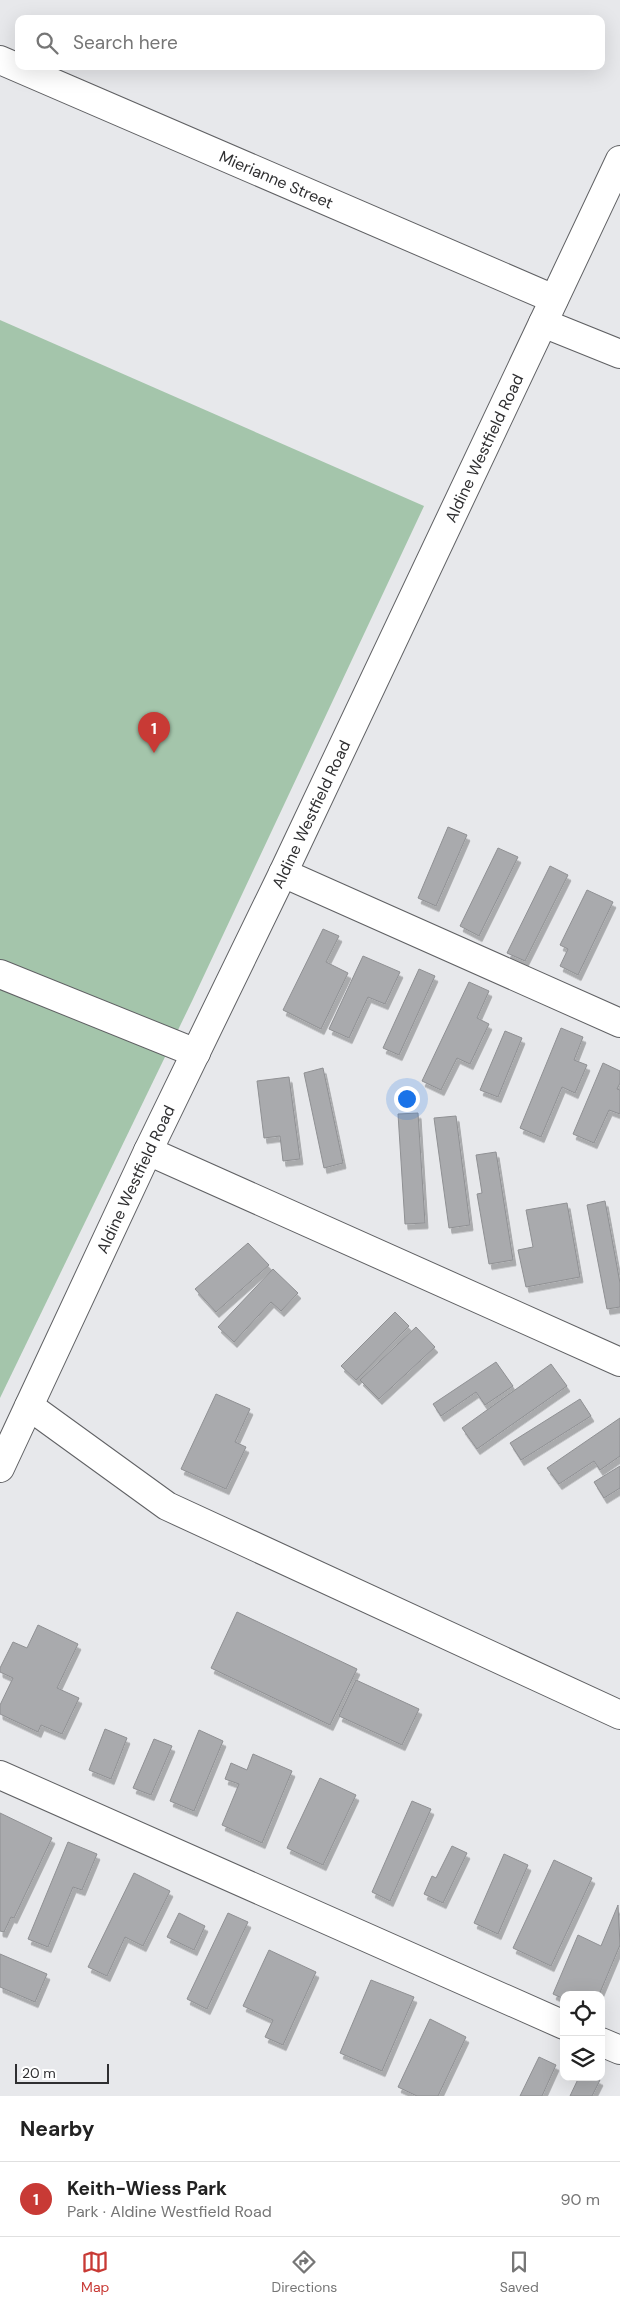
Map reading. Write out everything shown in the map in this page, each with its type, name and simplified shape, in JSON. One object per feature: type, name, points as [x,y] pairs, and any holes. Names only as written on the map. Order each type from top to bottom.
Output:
[{"type":"main road","name":"Mierianne Street","points":[[0,60],[15,67]]},
{"type":"main road","name":"Mierianne Street","points":[[22,70],[548,311],[620,354]]},
{"type":"main road","name":"Aldine Westfield Road","points":[[0,1468],[148,1151],[283,873],[620,160]]},
{"type":"main road","points":[[283,873],[620,1023]]},
{"type":"main road","points":[[0,974],[196,1053]]},
{"type":"main road","points":[[148,1151],[620,1362]]},
{"type":"main road","points":[[29,1406],[167,1506],[620,1715]]},
{"type":"main road","points":[[0,1774],[560,2023]]},
{"type":"main road","points":[[605,2044],[620,2050]]},
{"type":"green space","points":[[0,320],[424,506],[193,999],[0,1398]]},
{"type":"building","points":[[448,827],[467,835],[436,906],[418,898]]},
{"type":"building","points":[[498,848],[518,857],[479,936],[460,926]]},
{"type":"building","points":[[550,866],[568,875],[525,961],[507,953]]},
{"type":"building","points":[[587,890],[613,902],[578,975],[560,966],[568,949],[560,945]]},
{"type":"building","points":[[323,929],[339,936],[326,962],[348,973],[321,1029],[283,1010]]},
{"type":"building","points":[[363,956],[400,972],[385,1004],[368,997],[349,1038],[329,1029]]},
{"type":"building","points":[[419,969],[435,976],[399,1055],[383,1048]]},
{"type":"building","points":[[469,982],[489,991],[477,1018],[489,1024],[470,1064],[457,1058],[441,1090],[422,1081]]},
{"type":"building","points":[[561,1028],[583,1037],[574,1060],[587,1065],[575,1093],[562,1087],[541,1137],[520,1128]]},
{"type":"building","points":[[505,1031],[522,1038],[498,1097],[480,1090]]},
{"type":"building","points":[[603,1063],[620,1071],[620,1083],[617,1089],[620,1090],[620,1114],[609,1110],[594,1143],[573,1134]]},
{"type":"building","points":[[323,1068],[343,1163],[324,1168],[304,1073]]},
{"type":"building","points":[[289,1077],[300,1159],[283,1161],[280,1136],[264,1138],[257,1081]]},
{"type":"building","points":[[418,1113],[425,1223],[405,1224],[398,1114]]},
{"type":"building","points":[[456,1116],[470,1225],[449,1228],[434,1118]]},
{"type":"building","points":[[496,1152],[513,1260],[489,1264],[477,1194],[482,1193],[476,1155]]},
{"type":"building","points":[[605,1201],[620,1283],[620,1307],[607,1309],[587,1205]]},
{"type":"building","points":[[567,1203],[580,1277],[526,1287],[518,1250],[533,1247],[526,1210]]},
{"type":"building","points":[[248,1243],[269,1265],[216,1312],[195,1289]]},
{"type":"building","points":[[273,1269],[298,1293],[281,1311],[271,1302],[234,1342],[218,1327]]},
{"type":"building","points":[[395,1312],[409,1326],[356,1380],[341,1366]]},
{"type":"building","points":[[416,1327],[435,1347],[379,1399],[360,1380]]},
{"type":"building","points":[[496,1362],[513,1386],[485,1405],[476,1392],[441,1416],[433,1404]]},
{"type":"building","points":[[551,1364],[567,1386],[477,1449],[462,1428]]},
{"type":"building","points":[[216,1394],[250,1409],[235,1442],[246,1447],[226,1489],[181,1469]]},
{"type":"building","points":[[580,1399],[591,1416],[521,1460],[510,1443]]},
{"type":"building","points":[[620,1418],[620,1456],[600,1470],[594,1461],[559,1484],[547,1468]]},
{"type":"building","points":[[620,1466],[620,1488],[604,1498],[594,1482]]},
{"type":"building","points":[[237,1612],[357,1669],[330,1725],[211,1668]]},
{"type":"building","points":[[38,1625],[78,1644],[57,1688],[79,1698],[62,1734],[41,1725],[38,1732],[0,1714],[0,1705],[13,1678],[0,1672],[0,1668],[13,1642],[27,1648]]},
{"type":"building","points":[[356,1680],[419,1709],[402,1745],[339,1716]]},
{"type":"building","points":[[105,1729],[127,1738],[111,1779],[89,1770]]},
{"type":"building","points":[[199,1730],[223,1741],[194,1811],[170,1801]]},
{"type":"building","points":[[154,1739],[172,1746],[151,1795],[133,1788]]},
{"type":"building","points":[[253,1754],[292,1771],[262,1843],[222,1825],[239,1784],[225,1779],[231,1763],[247,1770]]},
{"type":"building","points":[[320,1778],[356,1795],[323,1865],[287,1848]]},
{"type":"building","points":[[412,1801],[431,1809],[390,1901],[372,1892]]},
{"type":"building","points":[[0,1813],[52,1838],[14,1918],[11,1917],[4,1932],[0,1931]]},
{"type":"building","points":[[68,1842],[97,1854],[82,1890],[73,1887],[48,1947],[28,1939]]},
{"type":"building","points":[[452,1846],[467,1853],[443,1903],[424,1894],[432,1876],[436,1878]]},
{"type":"building","points":[[504,1854],[528,1865],[498,1934],[474,1923]]},
{"type":"building","points":[[554,1860],[592,1878],[551,1966],[513,1948]]},
{"type":"building","points":[[134,1873],[170,1891],[143,1946],[125,1937],[107,1976],[88,1967]]},
{"type":"building","points":[[618,1905],[620,1945],[601,1991],[560,1991],[560,1997],[553,1994],[578,1935],[601,1946]]},
{"type":"building","points":[[179,1913],[205,1926],[194,1950],[167,1937]]},
{"type":"building","points":[[228,1913],[248,1922],[207,2009],[187,1999]]},
{"type":"building","points":[[269,1950],[316,1972],[283,2045],[265,2037],[273,2020],[243,2006]]},
{"type":"building","points":[[0,1954],[47,1974],[35,2002],[0,1987]]},
{"type":"building","points":[[371,1980],[414,1997],[382,2071],[340,2053]]},
{"type":"building","points":[[430,2019],[466,2037],[438,2096],[417,2096],[398,2087]]},
{"type":"building","points":[[539,2057],[556,2065],[542,2096],[520,2096]]},
{"type":"building","points":[[577,2081],[600,2081],[592,2096],[570,2096]]},
{"type":"place","name":"Keith-Wiess Park","points":[[154,753]]}]
